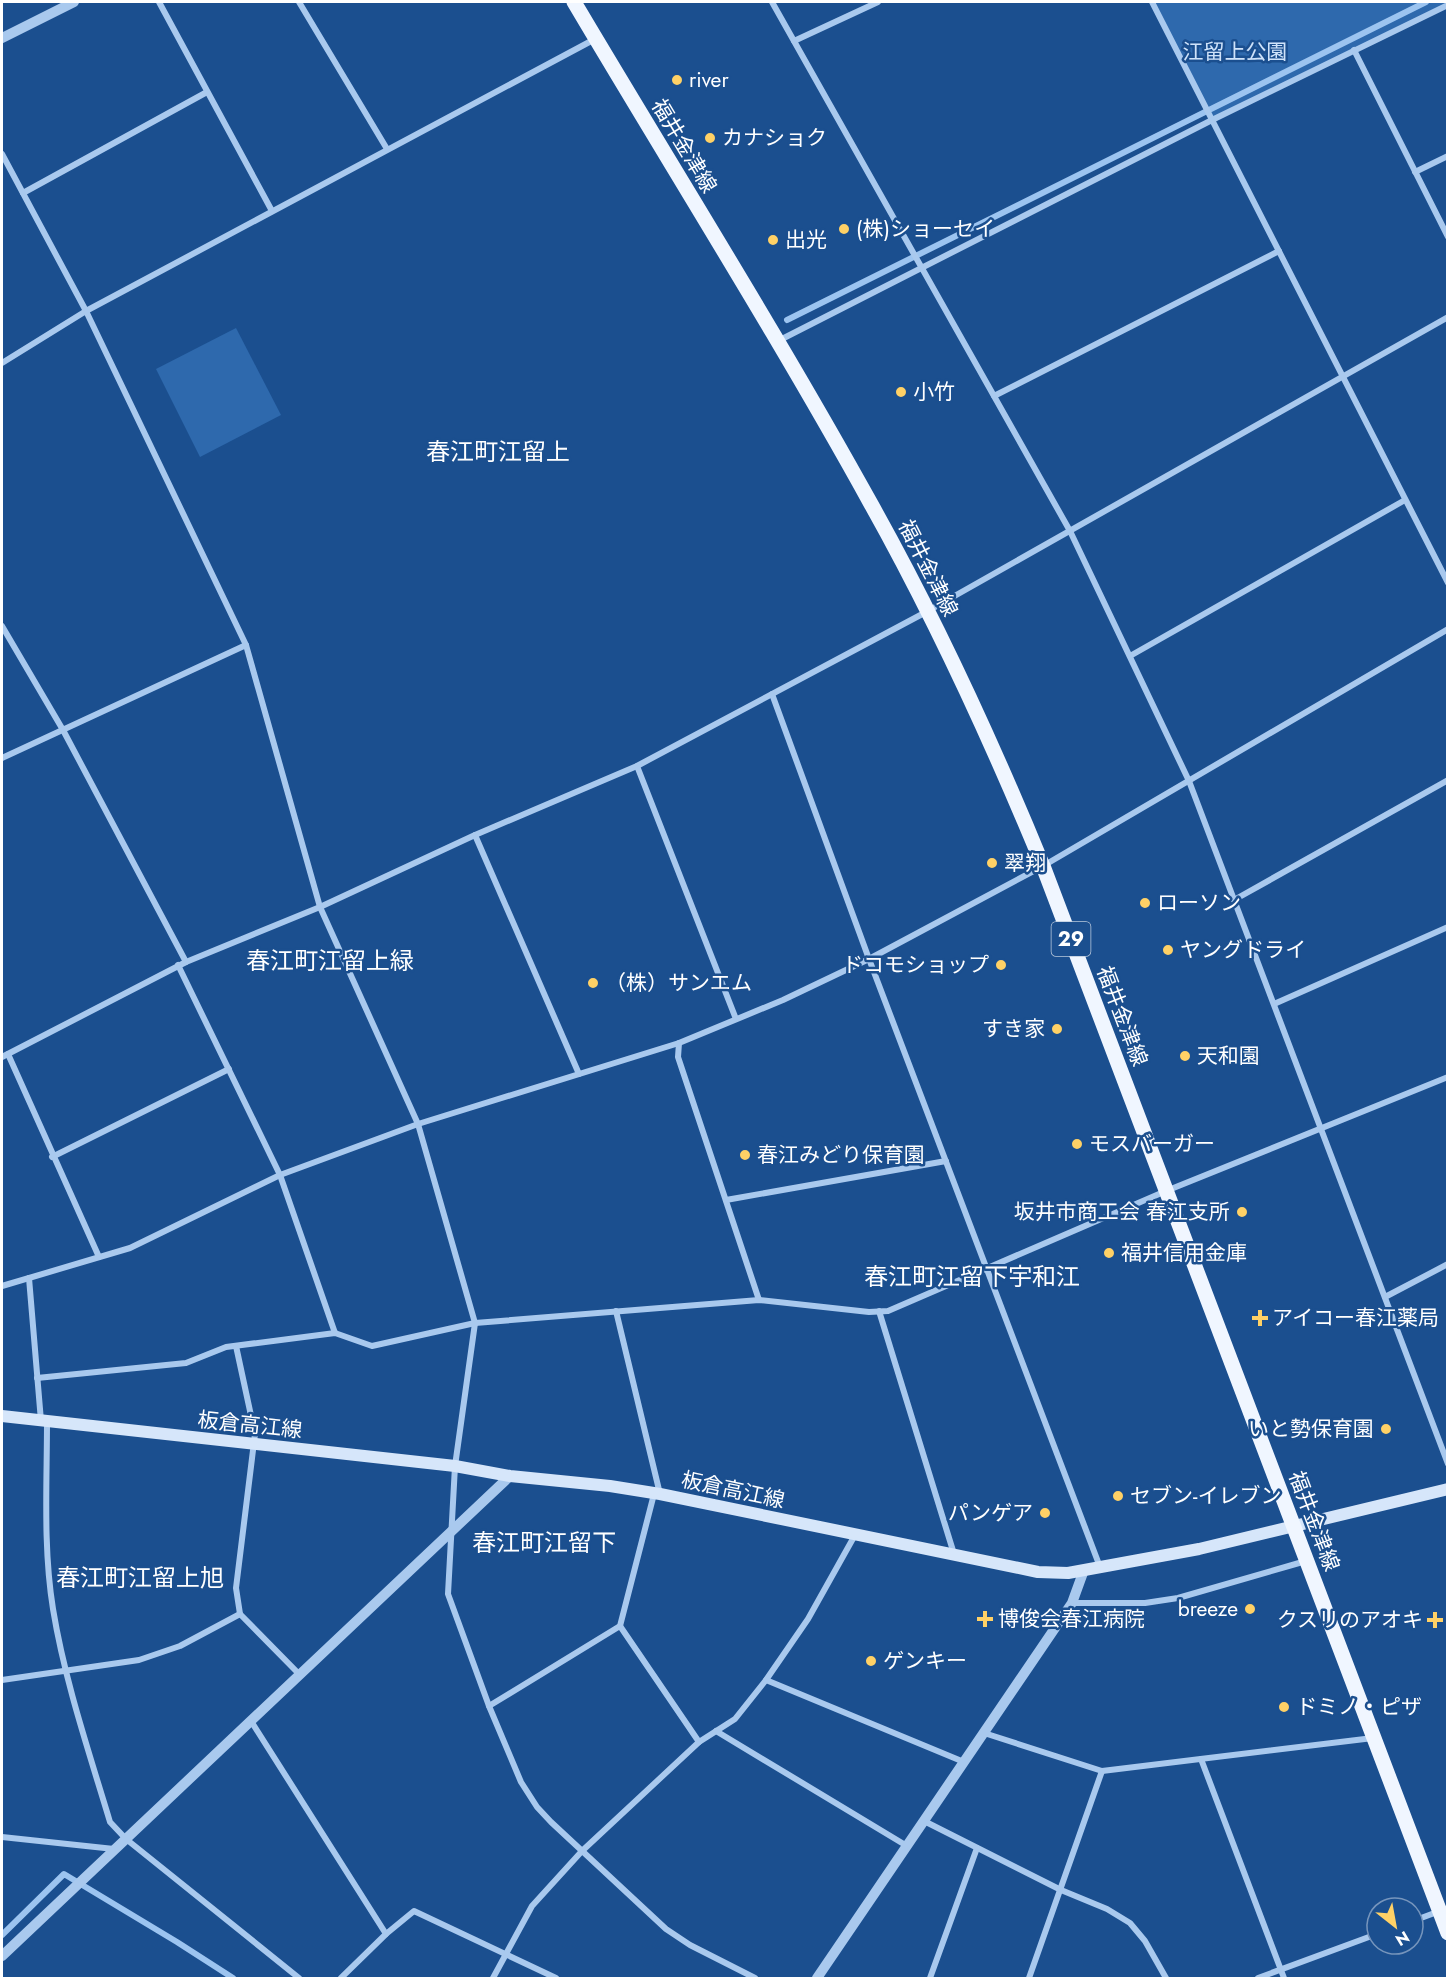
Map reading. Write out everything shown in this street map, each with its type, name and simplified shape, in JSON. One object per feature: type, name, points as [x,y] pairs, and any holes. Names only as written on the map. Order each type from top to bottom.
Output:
[{"type":"main road","name":"福井金津線","points":[[574,2],[871,504],[928,611],[991,746],[1043,866],[1374,1738],[1443,1910],[1448,1933]]},
{"type":"main road","name":"板倉高江線","points":[[2,1416],[455,1466],[510,1476],[610,1486],[1038,1572],[1068,1573],[1199,1549],[1448,1489]]},
{"type":"street","points":[[2,38],[74,2]]},
{"type":"street","points":[[159,2],[272,211]]},
{"type":"street","points":[[299,2],[387,149]]},
{"type":"street","points":[[772,2],[1070,531],[1189,781],[1448,1464]]},
{"type":"street","points":[[794,41],[878,2]]},
{"type":"street","points":[[1152,2],[1448,583]]},
{"type":"street","points":[[776,341],[1212,120],[1448,5]]},
{"type":"street","points":[[2,363],[86,311],[596,39]]},
{"type":"street","points":[[1354,50],[1448,237]]},
{"type":"street","points":[[23,193],[207,92]]},
{"type":"street","points":[[2,154],[86,311],[246,645],[320,907],[418,1124],[475,1323],[455,1466],[448,1594],[489,1706],[521,1782],[537,1807],[666,1929],[690,1945],[755,1978]]},
{"type":"street","points":[[1415,172],[1448,156]]},
{"type":"street","points":[[994,396],[1279,251]]},
{"type":"street","points":[[99,1257],[5,1056],[178,965],[320,907],[475,835],[637,766],[928,611],[1342,376],[1447,320]]},
{"type":"street","points":[[1130,656],[1406,500]]},
{"type":"street","points":[[2,626],[63,730],[186,962]]},
{"type":"street","points":[[2,1286],[130,1248],[280,1175],[418,1124],[679,1043],[783,1000],[869,959],[1043,866],[1448,629]]},
{"type":"street","points":[[2,758],[246,645]]},
{"type":"street","points":[[772,694],[869,959],[1100,1567]]},
{"type":"street","points":[[637,766],[736,1019]]},
{"type":"street","points":[[1234,900],[1448,780]]},
{"type":"street","points":[[475,835],[579,1074]]},
{"type":"street","points":[[1274,1004],[1448,927]]},
{"type":"street","points":[[178,965],[280,1175],[335,1332]]},
{"type":"street","points":[[679,1043],[678,1057],[759,1300]]},
{"type":"street","points":[[52,1157],[229,1069]]},
{"type":"street","points":[[37,1378],[186,1363],[226,1347],[335,1332],[372,1346],[475,1323],[759,1300],[869,1312],[888,1311],[1166,1191],[1448,1077]]},
{"type":"street","points":[[726,1200],[946,1161]]},
{"type":"street","points":[[1385,1297],[1448,1264]]},
{"type":"street","points":[[29,1278],[37,1378],[44,1421],[47,1554],[53,1608],[65,1671],[110,1822],[126,1839],[299,1978]]},
{"type":"street","points":[[489,1706],[620,1626],[657,1494],[616,1311]]},
{"type":"street","points":[[879,1311],[954,1555]]},
{"type":"street","points":[[236,1346],[255,1434],[237,1588],[240,1614],[300,1675]]},
{"type":"street","points":[[2,1956],[510,1476]]},
{"type":"street","points":[[493,1978],[532,1906],[582,1851],[699,1742],[735,1719],[766,1680],[808,1619],[855,1535]]},
{"type":"street","points":[[1072,1603],[1145,1603],[1178,1598],[1307,1560]]},
{"type":"street","points":[[817,1978],[1072,1603],[1084,1570]]},
{"type":"street","points":[[2,1680],[139,1660],[180,1646],[240,1614]]},
{"type":"street","points":[[620,1626],[699,1742]]},
{"type":"street","points":[[766,1680],[964,1762]]},
{"type":"street","points":[[251,1721],[386,1934]]},
{"type":"street","points":[[716,1731],[907,1846]]},
{"type":"street","points":[[984,1733],[1102,1770],[1374,1738]]},
{"type":"street","points":[[1201,1759],[1284,1978]]},
{"type":"street","points":[[1029,1978],[1102,1770]]},
{"type":"street","points":[[924,1821],[1061,1890],[1107,1909],[1130,1923],[1145,1941],[1166,1978]]},
{"type":"street","points":[[2,1838],[114,1850]]},
{"type":"street","points":[[930,1978],[978,1848]]},
{"type":"street","points":[[1425,1917],[1443,1910]]},
{"type":"street","points":[[341,1978],[386,1934],[414,1911],[556,1978]]},
{"type":"street","points":[[1258,1978],[1365,1938]]},
{"type":"green space","name":"江留上公園","points":[[1152,2],[1447,2],[1448,4],[1212,120]]},
{"type":"green space","points":[[236,328],[281,415],[200,457],[156,369]]},
{"type":"waterway","points":[[787,320],[1426,2]]},
{"type":"waterway","points":[[2,1935],[64,1874],[233,1978]]},
{"type":"place","name":"river","points":[[677,80]]},
{"type":"place","name":"カナショク","points":[[710,138]]},
{"type":"place","name":"(株)ショーセイ","points":[[844,229]]},
{"type":"place","name":"出光","points":[[773,240]]},
{"type":"place","name":"小竹","points":[[901,392]]},
{"type":"place","name":"翠翔","points":[[992,863]]},
{"type":"place","name":"ローソン","points":[[1145,903]]},
{"type":"place","name":"ヤングドライ","points":[[1168,950]]},
{"type":"place","name":"ドコモショップ","points":[[1001,965]]},
{"type":"place","name":"（株）サンエム","points":[[593,983]]},
{"type":"place","name":"すき家","points":[[1057,1029]]},
{"type":"place","name":"天和園","points":[[1185,1056]]},
{"type":"place","name":"モスバーガー","points":[[1077,1144]]},
{"type":"place","name":"春江みどり保育園","points":[[745,1155]]},
{"type":"place","name":"坂井市商工会 春江支所","points":[[1242,1212]]},
{"type":"place","name":"福井信用金庫","points":[[1109,1253]]},
{"type":"place","name":"アイコー春江薬局","points":[[1260,1318]]},
{"type":"place","name":"いと勢保育園","points":[[1386,1429]]},
{"type":"place","name":"セブン-イレブン","points":[[1118,1496]]},
{"type":"place","name":"パンゲア","points":[[1045,1513]]},
{"type":"place","name":"breeze","points":[[1250,1609]]},
{"type":"place","name":"博俊会春江病院","points":[[985,1619]]},
{"type":"place","name":"クスリのアオキ","points":[[1435,1620]]},
{"type":"place","name":"ゲンキー","points":[[871,1661]]},
{"type":"place","name":"ドミノ・ピザ","points":[[1284,1707]]},
{"type":"district","name":"春江町江留上","points":[[498,452]]},
{"type":"district","name":"春江町江留上緑","points":[[330,961]]},
{"type":"district","name":"春江町江留下宇和江","points":[[972,1277]]},
{"type":"district","name":"春江町江留下","points":[[544,1543]]},
{"type":"district","name":"春江町江留上旭","points":[[140,1578]]}]
